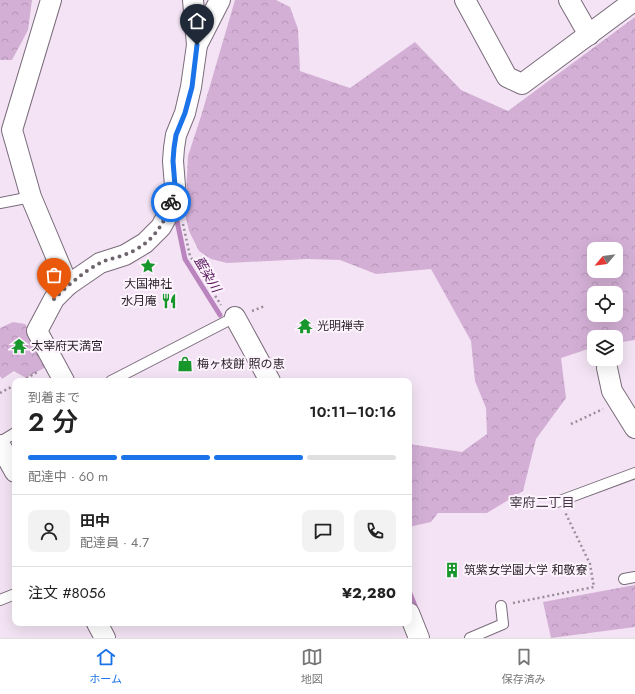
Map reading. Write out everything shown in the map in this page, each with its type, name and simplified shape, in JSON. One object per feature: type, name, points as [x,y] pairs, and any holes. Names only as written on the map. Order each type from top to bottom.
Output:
[{"type":"street","points":[[51,0],[12,130],[32,197],[68,285]]},
{"type":"street","points":[[62,378],[37,331],[54,299],[68,285],[100,263],[125,254],[146,243],[161,227],[167,216],[175,186],[173,161],[175,142],[192,87],[197,45],[193,0]]},
{"type":"street","points":[[197,45],[220,0]]},
{"type":"street","points":[[465,0],[507,77],[522,84],[635,0]]},
{"type":"street","points":[[570,0],[589,35]]},
{"type":"street","points":[[232,318],[268,378]]},
{"type":"street","points":[[607,368],[612,391],[635,428]]},
{"type":"street","points":[[0,445],[12,467]]},
{"type":"street","points":[[412,620],[419,638]]},
{"type":"street","points":[[99,626],[105,638]]},
{"type":"lane","points":[[0,203],[32,197]]},
{"type":"lane","points":[[117,378],[232,318]]},
{"type":"lane","points":[[0,442],[12,435]]},
{"type":"lane","points":[[558,501],[635,473]]},
{"type":"lane","points":[[624,579],[635,577]]},
{"type":"lane","points":[[0,600],[12,595]]},
{"type":"lane","points":[[470,638],[503,624],[501,606]]},
{"type":"path","points":[[182,217],[190,256],[232,318]]},
{"type":"path","points":[[0,393],[12,387]]},
{"type":"path","points":[[571,424],[618,401]]},
{"type":"path","points":[[501,606],[594,587],[590,564],[558,501]]},
{"type":"green space","points":[[0,0],[32,0],[28,30],[12,60],[0,60]]},
{"type":"green space","points":[[235,0],[276,0],[290,7],[298,29],[300,71],[350,88],[415,42],[461,90],[508,111],[635,17],[635,340],[623,342],[623,330],[587,330],[587,349],[561,358],[566,398],[536,439],[523,491],[487,513],[438,513],[431,522],[412,526],[412,444],[462,452],[487,434],[486,408],[475,381],[471,341],[431,269],[376,274],[340,260],[308,259],[227,263],[211,259],[199,251],[189,231],[185,214],[188,156]]},
{"type":"green space","points":[[13,322],[25,324],[51,366],[44,368],[26,378],[14,371],[2,379],[0,376],[0,328]]},
{"type":"green space","points":[[635,585],[635,627],[551,638],[543,602]]},
{"type":"waterway","name":"藍染川","points":[[177,221],[185,259],[220,315]]},
{"type":"waterway","points":[[412,598],[417,611]]},
{"type":"way so far","points":[[54,299],[68,285],[100,263],[125,254],[146,243],[161,227],[167,216],[171,202]]},
{"type":"place","name":"大国神社","points":[[148,266]]},
{"type":"place","name":"水月庵","points":[[169,301]]},
{"type":"place","name":"光明禅寺","points":[[305,326]]},
{"type":"place","name":"太宰府天満宮","points":[[19,346]]},
{"type":"place","name":"梅ヶ枝餅 照の恵","points":[[185,364]]},
{"type":"place","name":"筑紫女学園大学 和敬寮","points":[[452,570]]},
{"type":"district","name":"宰府二丁目","points":[[542,502]]},
{"type":"route","points":[[171,202],[175,186],[173,161],[176,135],[185,113],[192,87],[197,45]]}]
